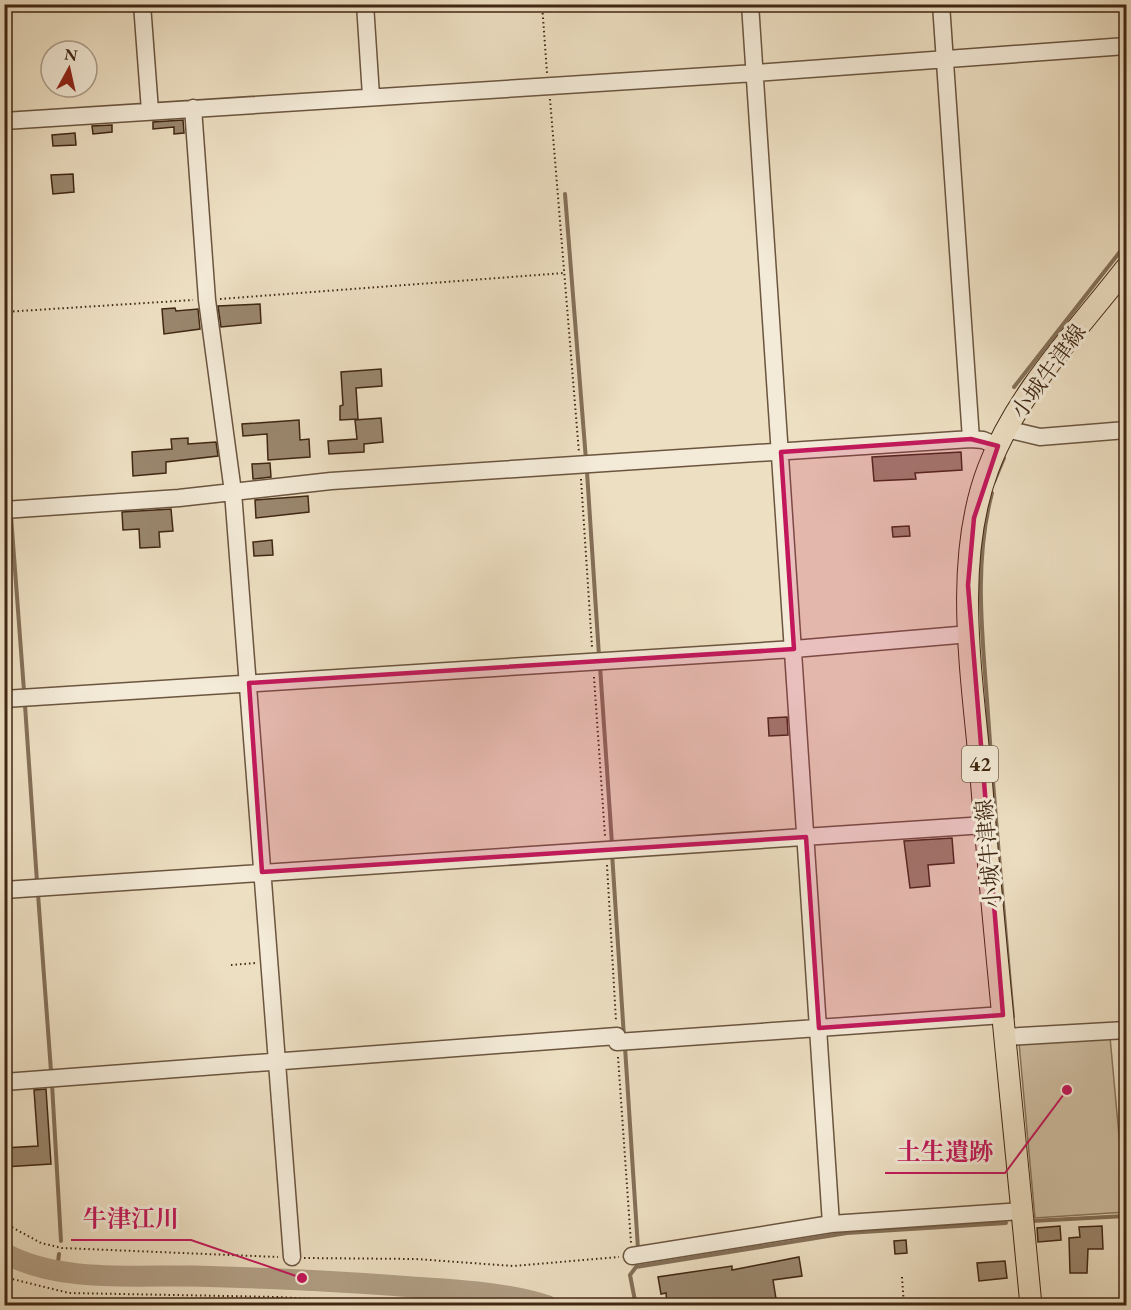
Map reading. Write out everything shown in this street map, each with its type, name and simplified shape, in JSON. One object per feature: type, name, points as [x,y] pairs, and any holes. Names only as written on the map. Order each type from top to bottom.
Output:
[{"type":"main road","name":"小城牛津線","points":[[1031,1305],[1022,1211],[1013,1037],[1003,1015],[970,634],[968,585],[972,529],[980,492],[1002,437],[1027,396],[1126,268]]},
{"type":"street","points":[[142,4],[150,111]]},
{"type":"street","points":[[365,4],[371,96]]},
{"type":"street","points":[[750,4],[831,1224]]},
{"type":"street","points":[[941,4],[971,439]]},
{"type":"street","points":[[4,121],[755,73],[1126,46]]},
{"type":"street","points":[[193,108],[207,300],[233,492],[292,1257]]},
{"type":"street","points":[[4,510],[233,492],[331,481],[1126,430]]},
{"type":"street","points":[[4,699],[794,649],[970,634]]},
{"type":"street","points":[[4,890],[985,825]]},
{"type":"street","points":[[4,1082],[1003,1015]]},
{"type":"street","points":[[1013,1037],[1126,1030]]},
{"type":"street","points":[[638,1256],[831,1224],[1022,1211]]},
{"type":"path","points":[[543,4],[580,466]]},
{"type":"path","points":[[4,312],[207,300],[564,273]]},
{"type":"path","points":[[231,965],[268,962]]},
{"type":"path","points":[[4,1223],[41,1243],[62,1248],[425,1260],[513,1266],[638,1256]]},
{"type":"path","points":[[4,1277],[69,1293],[278,1297],[433,1305]]},
{"type":"path","points":[[902,1277],[904,1305]]},
{"type":"path","points":[[278,1297],[279,1305]]},
{"type":"highlighted area","points":[[971,439],[998,446],[974,518],[968,585],[1003,1015],[819,1028],[806,837],[262,872],[249,683],[794,649],[781,452]]},
{"type":"shaded area","points":[[1110,1037],[1126,1212],[1035,1218],[1019,1043]]},
{"type":"building","points":[[183,120],[184,133],[174,134],[174,127],[153,129],[153,122]]},
{"type":"building","points":[[112,125],[112,132],[93,134],[92,126]]},
{"type":"building","points":[[75,133],[76,145],[53,146],[52,135]]},
{"type":"building","points":[[73,174],[74,192],[53,194],[51,175]]},
{"type":"building","points":[[260,304],[261,323],[221,327],[218,306]]},
{"type":"building","points":[[175,308],[176,311],[198,309],[200,329],[164,334],[162,309]]},
{"type":"building","points":[[381,369],[382,386],[356,388],[358,419],[340,420],[340,406],[343,405],[341,372]]},
{"type":"building","points":[[381,418],[383,442],[364,444],[364,452],[329,454],[328,441],[357,439],[355,420]]},
{"type":"building","points":[[299,420],[300,440],[309,439],[310,457],[268,460],[267,434],[243,436],[242,424]]},
{"type":"building","points":[[188,438],[188,444],[216,442],[218,456],[166,462],[166,473],[133,476],[132,452],[172,449],[171,439]]},
{"type":"building","points":[[961,452],[962,470],[915,473],[916,479],[874,481],[872,457]]},
{"type":"building","points":[[270,463],[271,477],[253,479],[252,464]]},
{"type":"building","points":[[308,496],[309,512],[256,518],[255,500]]},
{"type":"building","points":[[171,509],[173,531],[159,532],[160,547],[140,548],[139,529],[123,530],[122,512]]},
{"type":"building","points":[[909,526],[910,536],[893,537],[892,527]]},
{"type":"building","points":[[272,540],[273,555],[254,556],[253,542]]},
{"type":"building","points":[[787,717],[788,735],[769,736],[768,718]]},
{"type":"building","points":[[952,838],[954,863],[928,865],[930,886],[910,888],[904,841]]},
{"type":"building","points":[[46,1089],[51,1164],[4,1167],[4,1148],[38,1146],[34,1090]]},
{"type":"building","points":[[1060,1226],[1061,1240],[1038,1242],[1037,1228]]},
{"type":"building","points":[[1102,1226],[1103,1249],[1088,1249],[1087,1273],[1070,1273],[1069,1238],[1080,1237],[1079,1227]]},
{"type":"building","points":[[906,1240],[907,1253],[895,1254],[894,1241]]},
{"type":"building","points":[[799,1257],[802,1276],[773,1280],[777,1305],[667,1305],[666,1293],[661,1294],[658,1277],[732,1266],[732,1270]]},
{"type":"building","points":[[1005,1261],[1007,1278],[979,1281],[977,1263]]},
{"type":"waterway","points":[[565,194],[586,460]]},
{"type":"waterway","points":[[1014,387],[1126,244]]},
{"type":"waterway","points":[[4,424],[10,504]]},
{"type":"waterway","points":[[994,482],[1004,458]]},
{"type":"waterway","points":[[587,472],[599,656]]},
{"type":"waterway","points":[[992,493],[986,520],[981,575],[982,631],[1013,1017]]},
{"type":"waterway","points":[[11,516],[24,691]]},
{"type":"waterway","points":[[600,666],[612,844]]},
{"type":"waterway","points":[[25,705],[37,882]]},
{"type":"waterway","points":[[612,853],[624,1037]]},
{"type":"waterway","points":[[38,894],[51,1071]]},
{"type":"waterway","points":[[625,1047],[638,1249]]},
{"type":"waterway","points":[[52,1084],[61,1241]]},
{"type":"waterway","points":[[1032,1218],[1032,1221],[1126,1216]]},
{"type":"waterway","points":[[636,1306],[630,1275],[636,1267],[847,1233],[1006,1223]]},
{"type":"waterway","points":[[4,1253],[25,1263],[72,1273],[330,1281],[481,1292],[548,1306]]},
{"type":"waterway","points":[[57,1270],[59,1254]]},
{"type":"place","name":"土生遺跡","points":[[1067,1090]]},
{"type":"place","name":"牛津江川","points":[[302,1278]]}]
